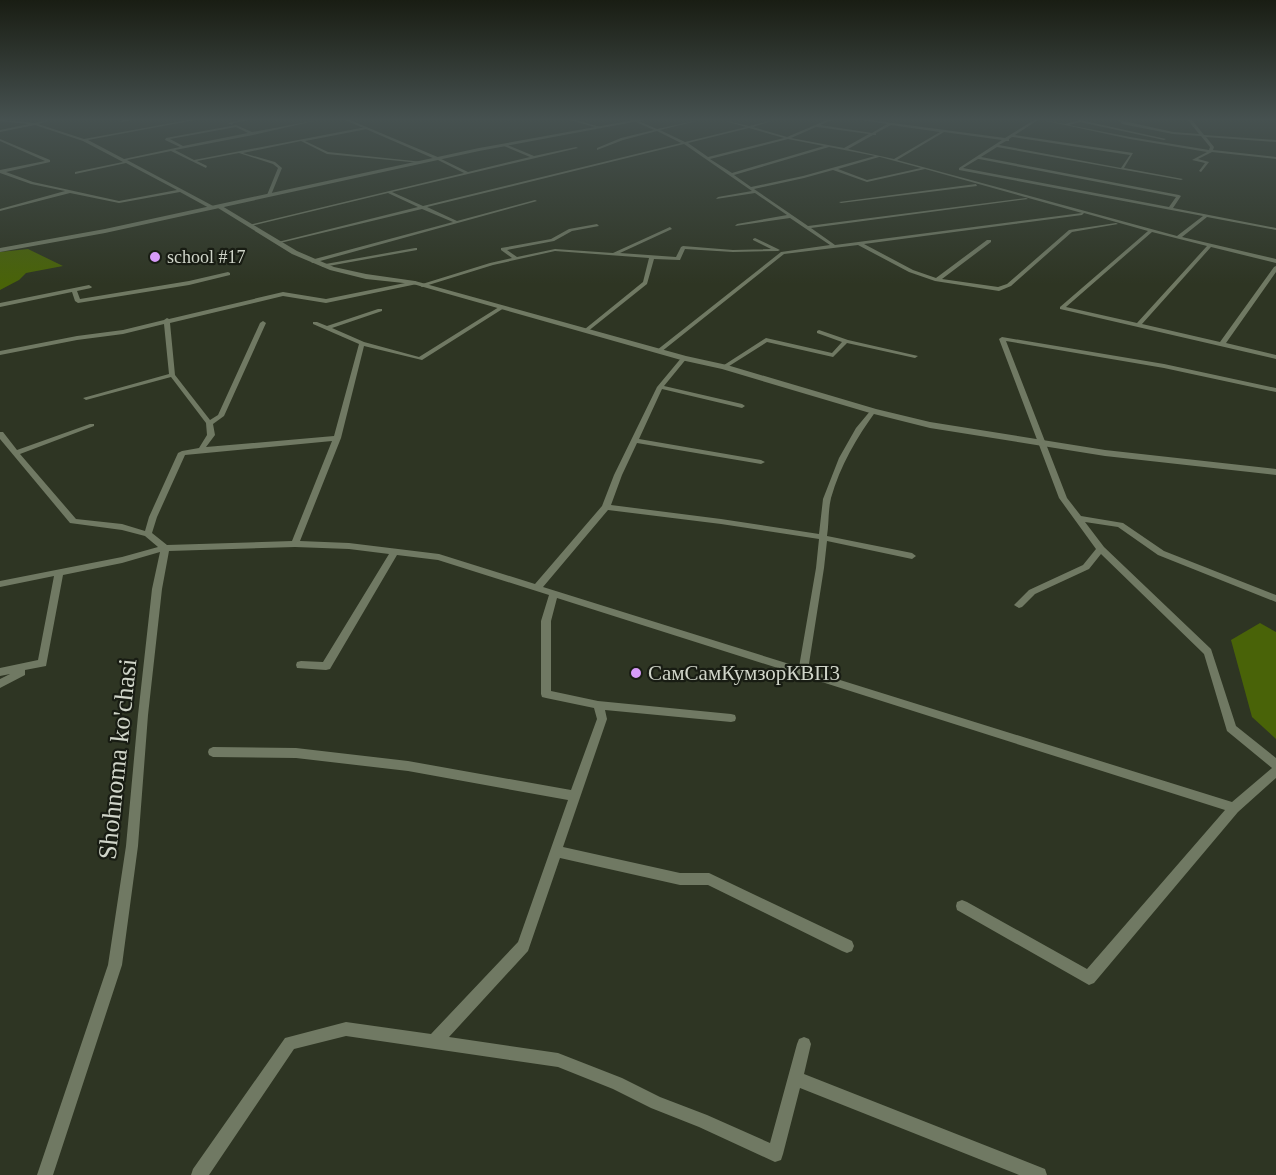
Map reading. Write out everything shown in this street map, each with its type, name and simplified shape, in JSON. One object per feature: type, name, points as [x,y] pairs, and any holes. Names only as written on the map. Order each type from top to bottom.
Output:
[{"type":"main road","points":[[0,250],[216,207],[362,175]]},
{"type":"street","points":[[8,175],[32,183],[119,202],[181,191]]},
{"type":"street","points":[[151,175],[251,225],[323,265],[370,277],[418,284],[724,367],[873,411],[930,425],[1105,453],[1276,472]]},
{"type":"street","points":[[269,195],[277,175]]},
{"type":"street","points":[[251,225],[455,175]]},
{"type":"street","points":[[280,242],[555,175]]},
{"type":"street","points":[[734,175],[834,245]]},
{"type":"street","points":[[751,188],[809,175]]},
{"type":"street","points":[[852,175],[867,180],[894,175]]},
{"type":"street","points":[[948,175],[1178,238],[1275,258]]},
{"type":"street","points":[[991,175],[1276,229]]},
{"type":"street","points":[[1068,175],[1179,196],[1170,209]]},
{"type":"street","points":[[1156,175],[1181,179]]},
{"type":"street","points":[[841,202],[982,184]]},
{"type":"street","points":[[0,210],[73,191]]},
{"type":"street","points":[[388,192],[457,222]]},
{"type":"street","points":[[718,198],[756,192]]},
{"type":"street","points":[[808,227],[1032,198]]},
{"type":"street","points":[[313,261],[536,201]]},
{"type":"street","points":[[0,353],[77,338],[123,332],[283,294],[326,301],[418,284],[515,258],[555,250],[678,259],[683,247],[781,252],[1087,213]]},
{"type":"street","points":[[737,225],[792,216]]},
{"type":"street","points":[[1178,238],[1206,216]]},
{"type":"street","points":[[859,243],[911,271],[938,280],[999,289],[1009,285],[1071,231],[1122,223]]},
{"type":"street","points":[[515,258],[503,249],[552,240],[572,230],[597,225]]},
{"type":"street","points":[[614,254],[670,228]]},
{"type":"street","points":[[1151,231],[1062,308],[1276,357]]},
{"type":"street","points":[[755,239],[781,252]]},
{"type":"street","points":[[938,280],[989,242]]},
{"type":"street","points":[[1138,325],[1210,246]]},
{"type":"street","points":[[323,265],[415,249]]},
{"type":"street","points":[[659,351],[781,252]]},
{"type":"street","points":[[587,330],[645,283],[652,257]]},
{"type":"street","points":[[1222,344],[1276,268]]},
{"type":"street","points":[[74,290],[78,301],[189,283],[228,274]]},
{"type":"street","points":[[0,304],[89,287]]},
{"type":"street","points":[[315,323],[362,343],[420,358],[501,308]]},
{"type":"street","points":[[327,328],[380,310]]},
{"type":"street","points":[[167,320],[172,375],[209,423],[212,435],[201,450]]},
{"type":"street","points":[[209,423],[221,416],[263,323]]},
{"type":"street","points":[[819,332],[846,341],[915,356]]},
{"type":"street","points":[[1276,390],[1164,366],[1002,339],[1063,498],[1101,549],[1208,652],[1231,728],[1276,765]]},
{"type":"street","points":[[724,367],[766,340],[833,355],[846,341]]},
{"type":"street","points":[[295,544],[337,438],[362,343]]},
{"type":"street","points":[[537,588],[606,507],[618,475],[660,387],[684,358]]},
{"type":"street","points":[[86,398],[172,375]]},
{"type":"street","points":[[660,387],[742,406]]},
{"type":"street","points":[[803,671],[820,568],[827,499],[843,458],[860,428],[873,411]]},
{"type":"street","points":[[15,453],[92,424]]},
{"type":"street","points":[[0,434],[73,521],[122,527],[148,534],[165,548]]},
{"type":"street","points":[[148,534],[153,517],[182,453],[337,438]]},
{"type":"street","points":[[635,440],[761,462]]},
{"type":"street","points":[[606,507],[723,521],[912,555]]},
{"type":"street","points":[[1077,518],[1120,525],[1161,553],[1276,599]]},
{"type":"street","points":[[0,584],[131,558],[165,548],[295,544],[439,557],[1234,808]]},
{"type":"street","name":"Shohnoma ko'chasi","points":[[45,1175],[115,965],[132,846],[156,589],[165,548]]},
{"type":"street","points":[[1019,605],[1032,592],[1086,567],[1101,549]]},
{"type":"street","points":[[301,664],[326,666],[394,552]]},
{"type":"street","points":[[42,663],[59,572]]},
{"type":"street","points":[[554,594],[546,621],[546,694],[598,705],[731,718]]},
{"type":"street","points":[[0,672],[42,663]]},
{"type":"street","points":[[0,684],[42,663]]},
{"type":"street","points":[[435,1041],[523,946],[602,719],[598,705]]},
{"type":"street","points":[[213,752],[296,753],[408,766],[574,796]]},
{"type":"street","points":[[962,906],[1089,978],[1234,808],[1276,771]]},
{"type":"street","points":[[556,851],[680,879],[709,879],[846,946]]},
{"type":"street","points":[[199,1175],[290,1043],[346,1029],[558,1060],[617,1083],[656,1103],[702,1120],[775,1154],[804,1044]]},
{"type":"street","points":[[795,1078],[1039,1175]]},
{"type":"green space","points":[[28,249],[63,266],[26,273],[19,280],[0,290],[0,252]]},
{"type":"green space","points":[[1260,623],[1276,632],[1276,739],[1252,717],[1231,640]]},
{"type":"place","name":"school #17","points":[[155,257]]},
{"type":"place","name":"СамСамКумзорКВП3","points":[[636,673]]}]
